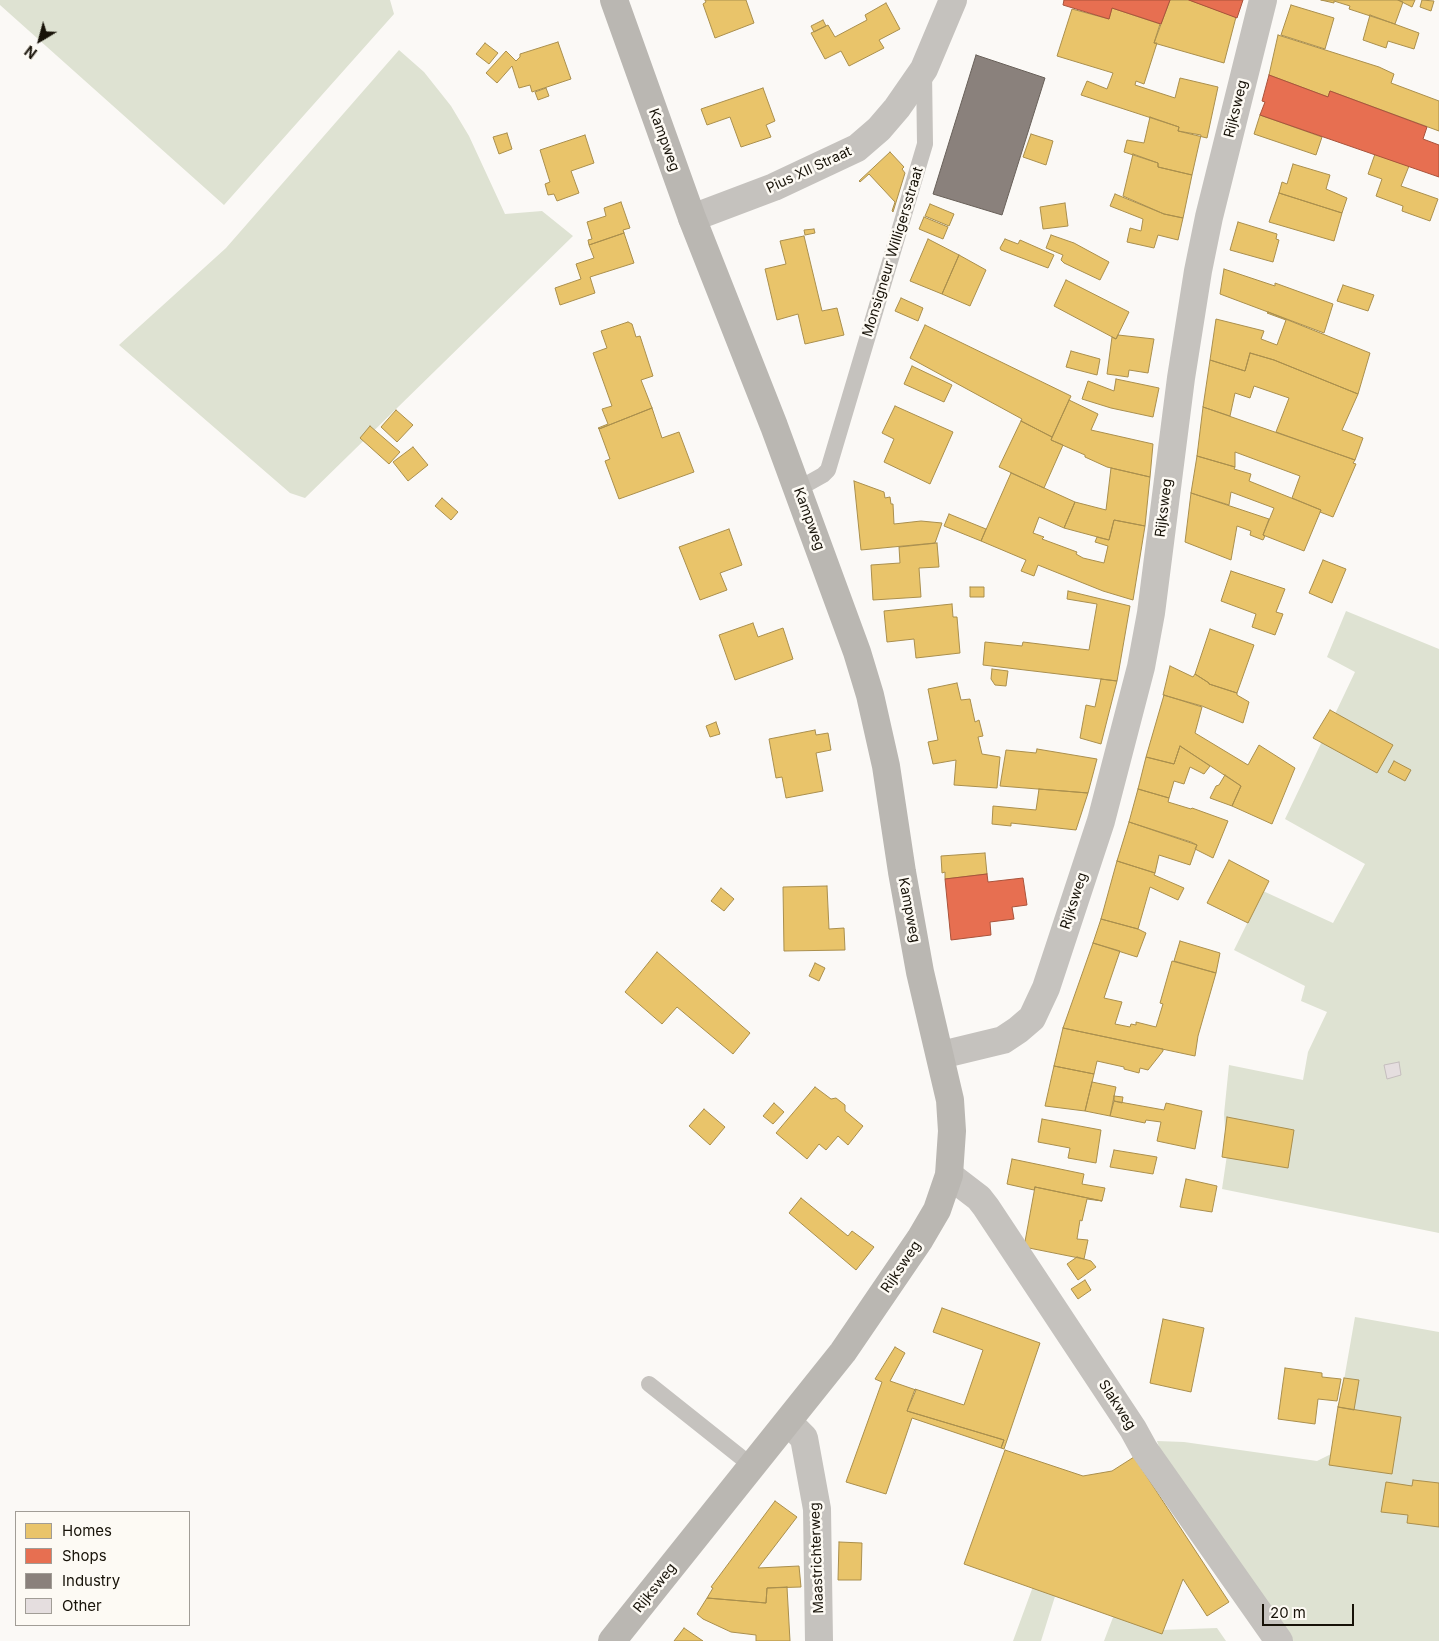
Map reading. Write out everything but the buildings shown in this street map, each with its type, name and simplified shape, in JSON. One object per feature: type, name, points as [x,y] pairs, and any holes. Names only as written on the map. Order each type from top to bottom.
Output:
[{"type":"main road","name":"Kampweg","points":[[614,0],[692,218],[798,488],[857,652],[870,695],[886,766],[920,972],[941,1055]]},
{"type":"main road","name":"Rijksweg","points":[[612,1641],[843,1352],[937,1210],[949,1175],[952,1131],[950,1100],[941,1055]]},
{"type":"street","name":"Monsigneur Willigersstraat","points":[[924,69],[953,0]]},
{"type":"street","name":"Rijksweg","points":[[941,1055],[1003,1040],[1032,1018],[1046,988],[1101,821],[1143,658],[1151,613],[1181,378],[1200,262],[1218,181],[1264,0]]},
{"type":"street","name":"Pius XII Straat","points":[[692,218],[774,187],[857,148],[879,129],[897,108],[924,69]]},
{"type":"street","name":"Slakweg","points":[[949,1175],[979,1198],[986,1207],[1128,1420],[1144,1449],[1280,1641]]},
{"type":"street","name":"Maastrichterweg","points":[[788,1422],[804,1438],[817,1509],[819,1641]]},
{"type":"lane","name":"Monsigneur Willigersstraat","points":[[798,488],[823,475],[828,470],[925,144],[924,69]]},
{"type":"lane","points":[[649,1384],[752,1466]]},
{"type":"green space","points":[[0,0],[390,0],[394,14],[224,205],[0,5]]},
{"type":"green space","points":[[399,50],[424,72],[451,106],[469,136],[505,214],[542,211],[573,236],[305,498],[290,493],[119,345],[226,248]]},
{"type":"green space","points":[[1346,611],[1439,649],[1439,1233],[1222,1189],[1227,1155],[1224,1114],[1229,1065],[1303,1080],[1308,1052],[1327,1012],[1301,1001],[1305,986],[1234,950],[1263,891],[1333,923],[1365,864],[1285,819],[1355,672],[1327,657]]},
{"type":"green space","points":[[1355,1317],[1439,1332],[1439,1641],[1290,1641],[1161,1452],[1157,1441],[1184,1442],[1317,1461],[1331,1454]]},
{"type":"green space","points":[[1035,1581],[1057,1590],[1041,1641],[1013,1641]]},
{"type":"green space","points":[[1115,1612],[1162,1630],[1217,1628],[1226,1641],[1104,1641]]}]
